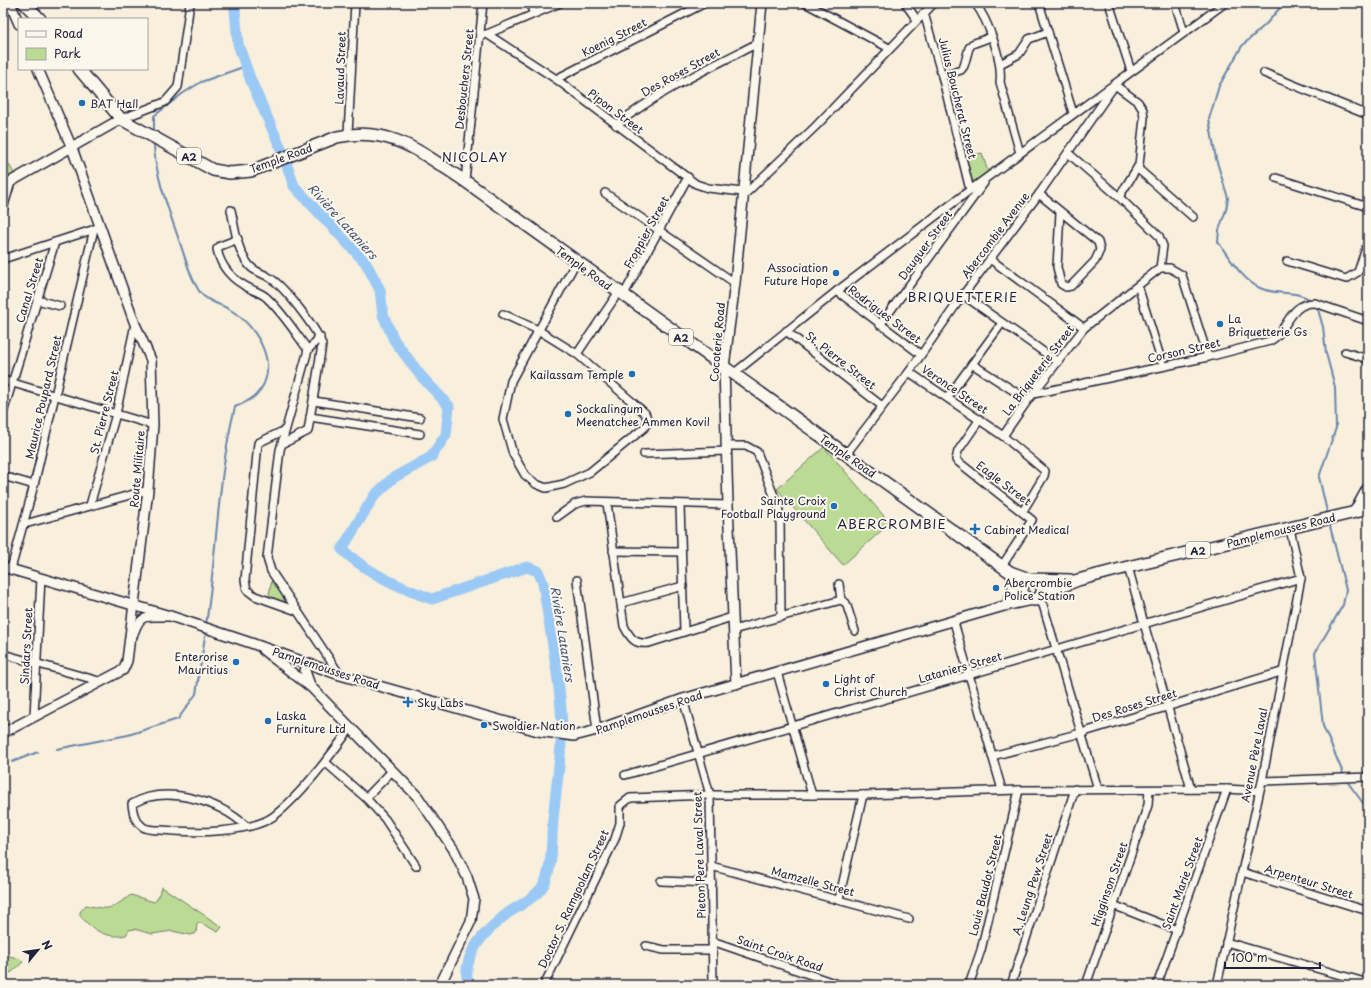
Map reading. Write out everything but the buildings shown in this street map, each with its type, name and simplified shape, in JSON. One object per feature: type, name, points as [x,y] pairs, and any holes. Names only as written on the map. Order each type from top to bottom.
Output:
[{"type":"main road","points":[[10,3],[18,22]]},
{"type":"main road","points":[[24,3],[39,18]]},
{"type":"main road","name":"Cocoterie Road","points":[[736,684],[728,505],[727,448],[729,371],[734,283],[762,3]]},
{"type":"main road","name":"Route Militaire","points":[[3,733],[99,681],[123,670],[127,661],[129,649],[148,490],[153,425],[151,360],[97,228],[72,148],[38,70]]},
{"type":"main road","name":"A2","points":[[80,70],[121,119]]},
{"type":"main road","points":[[7,184],[121,119]]},
{"type":"main road","name":"Temple Road","points":[[121,119],[213,170],[230,173],[251,171],[262,168],[337,137],[348,134],[364,133],[384,136],[408,144],[464,181],[1009,572],[1033,580]]},
{"type":"main road","points":[[1354,512],[1368,487]]},
{"type":"main road","name":"Pamplemousses Road","points":[[7,568],[170,616],[340,675],[538,731],[574,736],[597,730],[683,699],[954,622],[1007,604],[1037,598],[1078,580],[1290,529],[1368,508]]},
{"type":"main road","points":[[1007,604],[1014,590],[1009,572]]},
{"type":"main road","name":"Temple Road","points":[[1009,572],[1022,590]]},
{"type":"main road","points":[[1007,604],[1022,590],[1024,583],[1033,580],[1042,585],[1037,598]]},
{"type":"main road","name":"Pamplemousses Road","points":[[1033,580],[1078,580]]},
{"type":"main road","name":"A2","points":[[1022,590],[1026,599],[1037,598]]},
{"type":"main road","points":[[251,643],[312,688],[350,729],[418,797],[454,850],[467,877],[474,899],[472,921],[440,985]]},
{"type":"main road","points":[[299,678],[303,661]]},
{"type":"main road","points":[[303,661],[305,671],[312,688]]},
{"type":"street","points":[[121,119],[165,102],[178,87],[190,3]]},
{"type":"street","name":"Lavaud Street","points":[[348,134],[355,3]]},
{"type":"street","name":"Desbouchers Street","points":[[464,181],[484,34],[483,3]]},
{"type":"street","points":[[531,3],[533,13]]},
{"type":"street","points":[[484,34],[560,3]]},
{"type":"street","name":"Koenig Street","points":[[556,79],[705,3]]},
{"type":"street","points":[[805,3],[889,48]]},
{"type":"street","points":[[905,3],[917,20]]},
{"type":"street","points":[[743,194],[816,126],[889,48],[934,3]]},
{"type":"street","points":[[975,3],[980,10],[1000,64],[1000,82],[1020,153]]},
{"type":"street","points":[[1039,3],[1073,112]]},
{"type":"street","points":[[1109,3],[1130,71]]},
{"type":"street","points":[[1175,3],[1184,32]]},
{"type":"street","points":[[729,371],[786,331],[1073,112],[1115,85],[1130,71],[1225,3]]},
{"type":"street","name":"Julius Boucherat Street","points":[[924,13],[942,76],[970,190]]},
{"type":"street","points":[[1000,64],[1019,54],[1030,39],[1048,32]]},
{"type":"street","name":"Pipon Street","points":[[484,34],[556,79],[696,184],[708,188],[743,194]]},
{"type":"street","points":[[942,76],[961,70],[964,66],[969,48],[972,44],[991,37]]},
{"type":"street","name":"Des Roses Street","points":[[616,125],[638,107],[758,42]]},
{"type":"street","points":[[1264,73],[1368,115]]},
{"type":"street","points":[[1115,85],[1138,102],[1143,110],[1144,118],[1141,154],[1137,168],[1119,197]]},
{"type":"street","name":"Abercombie Avenue","points":[[846,454],[909,372],[920,354],[963,295],[1039,194],[1115,85]]},
{"type":"street","points":[[1068,153],[1119,197],[1159,236],[1163,246],[1160,268],[1170,268],[1182,275],[1208,357]]},
{"type":"street","points":[[1137,168],[1193,217]]},
{"type":"street","name":"Froppier Street","points":[[577,354],[621,294],[660,231],[688,177]]},
{"type":"street","name":"Dauguer Street","points":[[880,325],[988,178]]},
{"type":"street","points":[[1276,178],[1368,207]]},
{"type":"street","points":[[3,209],[7,184]]},
{"type":"street","points":[[605,192],[734,283]]},
{"type":"street","points":[[1039,194],[1098,242],[1100,250],[1095,261],[1072,286],[1068,287],[1062,284],[1058,267],[1060,212]]},
{"type":"street","points":[[231,210],[244,259],[250,267],[271,278],[301,310],[320,337],[322,345],[308,431],[282,444]]},
{"type":"street","points":[[3,259],[97,228]]},
{"type":"street","name":"Maurice Poupard Street","points":[[7,568],[24,524],[97,228]]},
{"type":"street","points":[[238,239],[220,246],[217,249],[218,257],[225,270],[238,283],[266,297],[278,310],[308,350]]},
{"type":"street","name":"Canal Street","points":[[3,413],[55,242]]},
{"type":"street","points":[[1287,261],[1346,279],[1358,272],[1368,245]]},
{"type":"street","points":[[990,259],[1084,328]]},
{"type":"street","points":[[503,314],[538,330],[577,354],[645,413],[648,421],[644,428],[590,472],[564,484],[546,488],[536,484],[525,474],[513,454],[503,419],[511,381],[538,330],[576,262]]},
{"type":"street","name":"La Briqueterie Street","points":[[1002,436],[1030,397],[1084,328],[1160,268]]},
{"type":"street","points":[[1138,286],[1163,366]]},
{"type":"street","name":"Rodrigues Street","points":[[837,291],[920,354]]},
{"type":"street","points":[[963,295],[1058,362]]},
{"type":"street","points":[[37,300],[60,306]]},
{"type":"street","name":"Corson Street","points":[[1030,397],[1208,357],[1274,339],[1287,319],[1301,306],[1308,303],[1315,303],[1368,321]]},
{"type":"street","points":[[948,397],[1002,323]]},
{"type":"street","name":"St. Pierre Street","points":[[90,505],[116,414],[135,324]]},
{"type":"street","name":"St. Pierre Street","points":[[786,331],[882,406]]},
{"type":"street","points":[[320,337],[308,350],[285,430],[267,558],[271,571],[340,675]]},
{"type":"street","points":[[1344,352],[1368,359]]},
{"type":"street","points":[[972,364],[1030,397]]},
{"type":"street","name":"Veronce Street","points":[[909,372],[980,419],[1045,471],[1044,476],[1023,511]]},
{"type":"street","points":[[3,380],[153,425]]},
{"type":"street","points":[[314,401],[420,418]]},
{"type":"street","points":[[310,417],[420,434]]},
{"type":"street","name":"Eagle Street","points":[[980,419],[958,451],[956,460],[1032,519],[1009,572]]},
{"type":"street","points":[[285,430],[258,443],[245,580],[247,590],[255,596],[297,611]]},
{"type":"street","points":[[644,454],[746,446],[758,452],[778,506],[780,528],[781,617]]},
{"type":"street","points":[[3,476],[34,485]]},
{"type":"street","points":[[24,524],[148,490]]},
{"type":"street","points":[[557,517],[581,502],[728,505]]},
{"type":"street","points":[[607,503],[624,626],[630,637],[635,642],[642,644],[649,643],[732,617]]},
{"type":"street","points":[[680,505],[684,631]]},
{"type":"street","name":"Avenue Père Laval","points":[[1217,985],[1262,781],[1281,672],[1301,578],[1290,529]]},
{"type":"street","points":[[613,551],[681,552]]},
{"type":"street","points":[[1128,567],[1191,789]]},
{"type":"street","name":"Sindars Street","points":[[34,716],[41,578]]},
{"type":"street","name":"Lataniers Street","points":[[625,775],[1301,578]]},
{"type":"street","points":[[577,580],[597,730]]},
{"type":"street","points":[[839,584],[841,600],[846,604],[856,631]]},
{"type":"street","points":[[621,603],[683,586]]},
{"type":"street","points":[[1037,598],[1043,605],[1098,789]]},
{"type":"street","points":[[733,630],[841,600]]},
{"type":"street","points":[[129,649],[137,624],[141,619],[146,617],[170,616]]},
{"type":"street","points":[[954,622],[1002,790]]},
{"type":"street","points":[[3,654],[36,662],[99,681]]},
{"type":"street","points":[[777,672],[812,795]]},
{"type":"street","name":"Des Roses Street","points":[[992,756],[1081,733],[1281,672]]},
{"type":"street","name":"Pieton Pere Laval Street","points":[[683,699],[710,796],[713,985]]},
{"type":"street","points":[[246,826],[234,815],[211,803],[168,795],[143,797],[132,804],[134,818],[144,829],[177,832],[228,830],[246,826],[262,822],[274,815],[325,762],[350,729]]},
{"type":"street","points":[[325,762],[366,798],[396,834],[416,866]]},
{"type":"street","points":[[366,798],[392,770]]},
{"type":"street","points":[[1262,781],[1354,776],[1368,777]]},
{"type":"street","points":[[710,796],[864,795],[1075,789],[1227,789],[1259,791]]},
{"type":"street","name":"A. Leung Pew Street","points":[[1011,985],[1075,789]]},
{"type":"street","name":"Saint Marie Street","points":[[1157,985],[1227,789]]},
{"type":"street","name":"Louis Baudot Street","points":[[969,985],[981,950],[1019,790]]},
{"type":"street","name":"Higginson Street","points":[[1086,985],[1148,805],[1150,790]]},
{"type":"street","points":[[838,899],[864,795]]},
{"type":"street","name":"Doctor S. Ramgoolam Street","points":[[544,985],[615,839],[620,823],[620,806],[630,798],[710,796]]},
{"type":"street","name":"Mamzelle Street","points":[[711,866],[909,919]]},
{"type":"street","name":"Arpenteur Street","points":[[1242,872],[1368,911]]},
{"type":"street","points":[[661,881],[712,883]]},
{"type":"street","points":[[1113,905],[1177,930]]},
{"type":"street","name":"Saint Croix Road","points":[[712,941],[840,985]]},
{"type":"street","points":[[1226,942],[1368,982]]},
{"type":"street","points":[[646,946],[664,950],[713,950]]},
{"type":"green space","points":[[982,153],[988,172],[973,183],[965,157]]},
{"type":"green space","points":[[3,154],[15,175],[3,182]]},
{"type":"green space","name":"Sainte Croix Football Playground","points":[[824,447],[890,523],[843,565],[777,489]]},
{"type":"green space","points":[[272,579],[288,603],[289,606],[268,600]]},
{"type":"green space","points":[[162,887],[222,927],[218,932],[201,923],[197,923],[196,933],[191,935],[172,931],[152,934],[134,929],[129,930],[126,935],[112,936],[95,929],[80,916],[80,912],[86,905],[110,908],[131,895],[154,902],[157,899]]},
{"type":"green space","points":[[3,954],[20,959],[23,962],[12,972],[3,976]]},
{"type":"waterway","name":"Rivière Lataniers","points":[[237,3],[235,9],[238,44],[251,81],[282,151],[294,186],[366,263],[380,290],[383,315],[394,340],[421,376],[449,406],[446,435],[431,457],[393,478],[374,496],[342,549],[351,558],[384,579],[432,599],[527,567],[538,571],[543,583],[558,678],[562,722],[561,750],[553,820],[550,865],[546,880],[539,891],[499,920],[477,944],[468,963],[468,985]]},
{"type":"waterway","points":[[1284,3],[1267,23],[1242,46],[1219,86],[1209,119],[1216,159],[1228,198],[1226,210],[1219,230],[1218,242],[1236,268],[1253,284],[1273,292],[1301,295],[1313,302]]},
{"type":"waterway","points":[[154,131],[154,116],[182,94],[201,82],[246,66]]},
{"type":"waterway","points":[[154,143],[157,168],[164,195],[188,268],[196,286],[206,298],[232,311],[242,318],[258,338],[264,349],[267,361],[267,373],[264,385],[254,397],[235,407],[224,461],[206,625]]},
{"type":"waterway","points":[[1317,306],[1323,327],[1326,353],[1335,387],[1336,428],[1319,477],[1328,516]]},
{"type":"waterway","points":[[1329,522],[1346,590],[1343,605],[1315,653],[1323,726],[1346,780],[1363,803],[1368,813]]},
{"type":"waterway","points":[[57,749],[128,735],[178,719],[196,694],[206,630]]},
{"type":"waterway","points":[[12,762],[38,752]]},
{"type":"place","name":"BAT Hall","points":[[82,103]]},
{"type":"place","name":"Association Future Hope","points":[[836,273]]},
{"type":"place","name":"La Briquetterie Gs","points":[[1220,324]]},
{"type":"place","name":"Kailassam Temple","points":[[632,374]]},
{"type":"place","name":"Sockalingum Meenatchee Ammen Kovil","points":[[568,414]]},
{"type":"place","name":"Sainte Croix Football Playground","points":[[834,506]]},
{"type":"place","name":"Cabinet Medical","points":[[975,529]]},
{"type":"place","name":"Abercrombie Police Station","points":[[996,588]]},
{"type":"place","name":"Enterorise Mauritius","points":[[236,662]]},
{"type":"place","name":"Light of Christ Church","points":[[826,684]]},
{"type":"place","name":"Sky Labs","points":[[408,702]]},
{"type":"place","name":"Laska Furniture Ltd","points":[[268,721]]},
{"type":"place","name":"Swoldier Nation","points":[[484,725]]},
{"type":"district","name":"NICOLAY","points":[[475,156]]},
{"type":"district","name":"BRIQUETTERIE","points":[[963,296]]},
{"type":"district","name":"ABERCROMBIE","points":[[892,523]]}]
